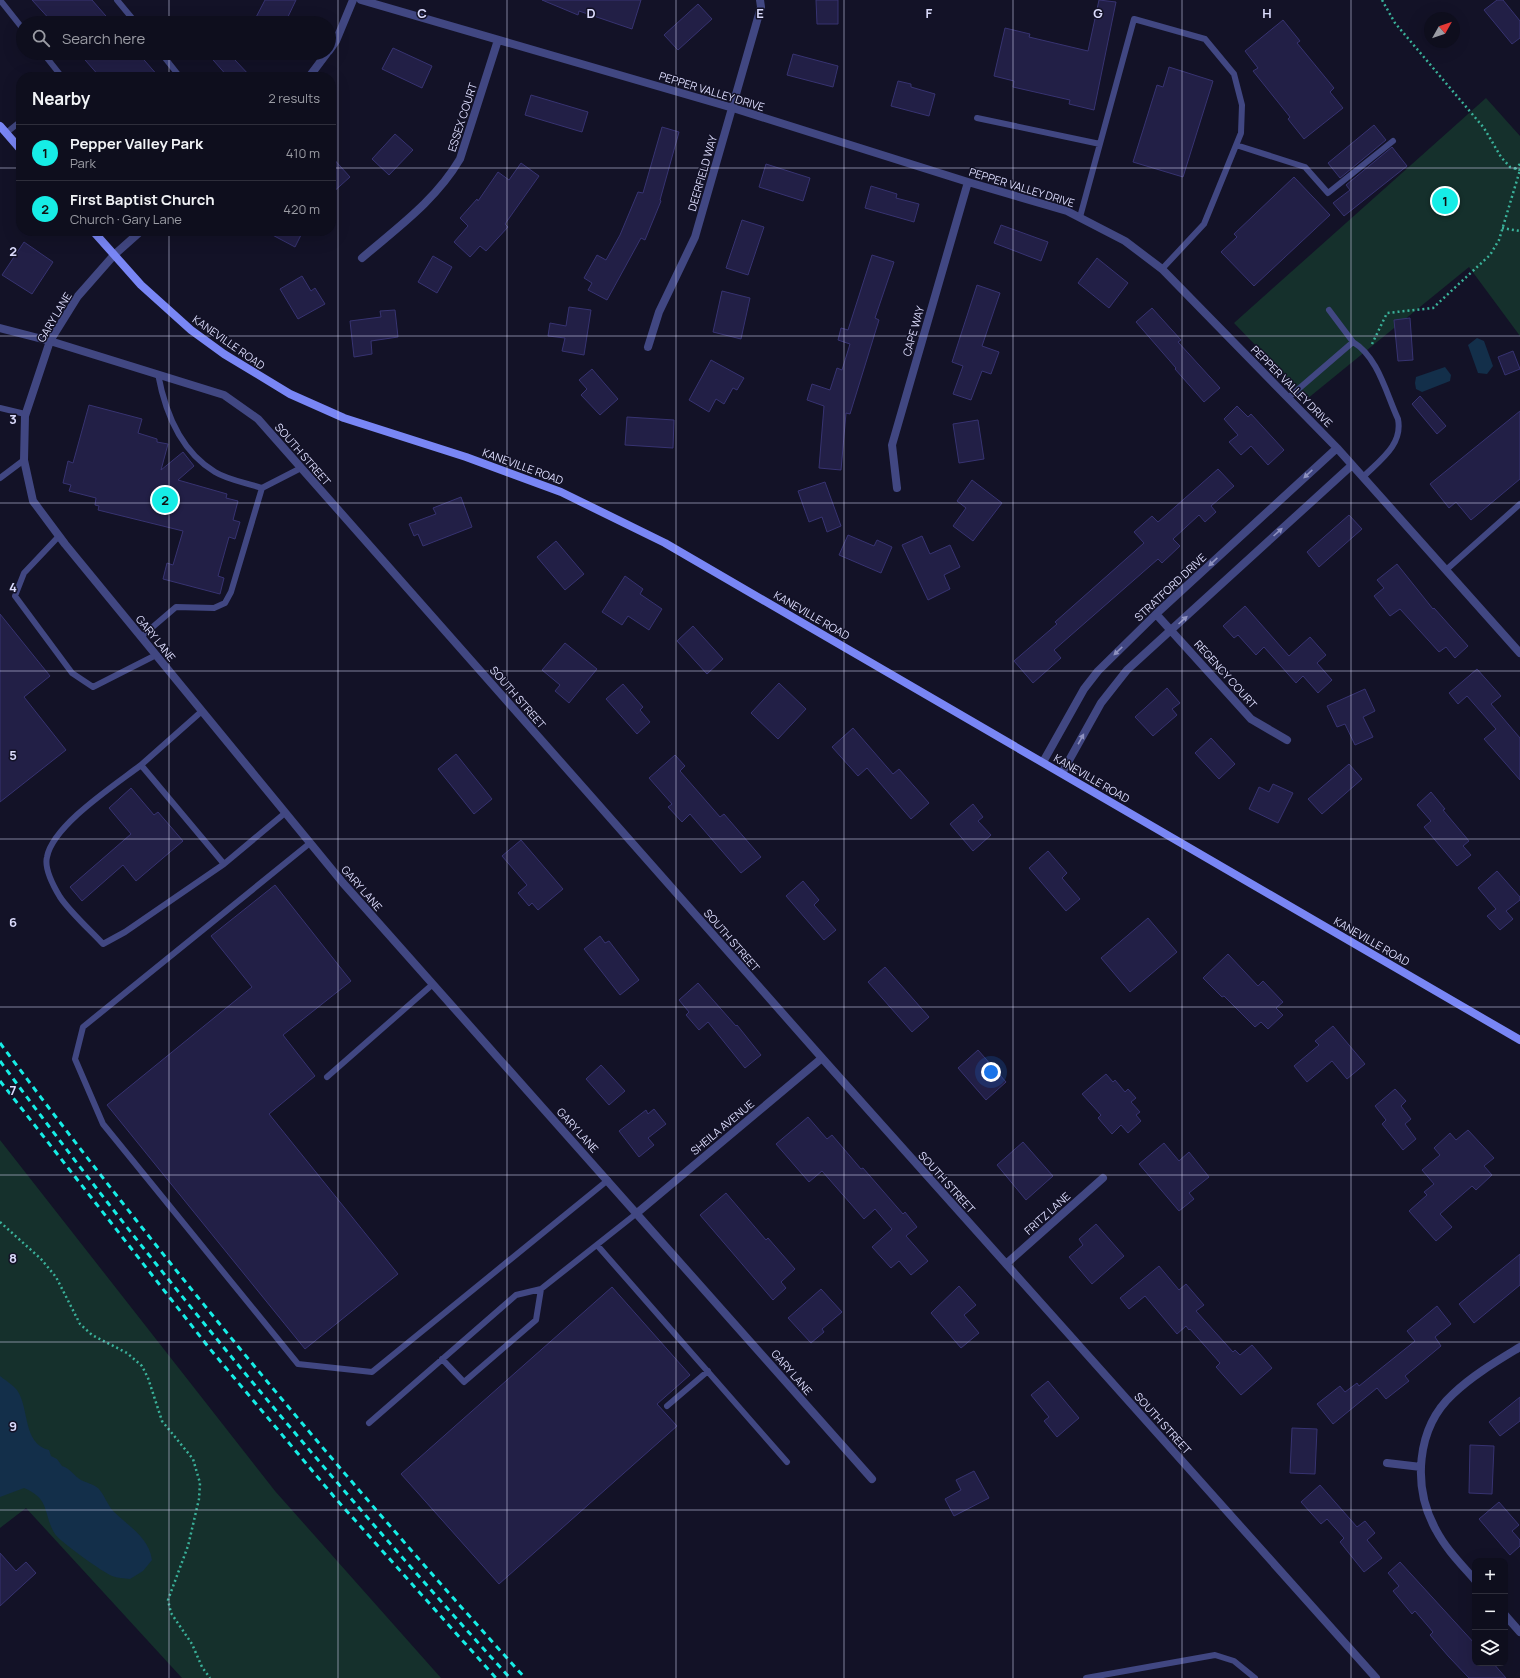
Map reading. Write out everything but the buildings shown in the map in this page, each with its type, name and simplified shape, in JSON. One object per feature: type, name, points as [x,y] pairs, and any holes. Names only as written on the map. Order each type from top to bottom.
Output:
[{"type":"main road","points":[[0,126],[16,144]]},
{"type":"main road","name":"KANEVILLE ROAD","points":[[97,236],[141,285],[191,330],[224,354],[290,394],[344,418],[512,473],[561,492],[613,516],[712,569],[1520,1040]]},
{"type":"street","points":[[336,41],[353,0]]},
{"type":"street","name":"PEPPER VALLEY DRIVE","points":[[361,0],[733,108],[968,182],[1067,211],[1126,241],[1162,269],[1337,448],[1520,653]]},
{"type":"street","name":"DEERFIELD WAY","points":[[648,347],[659,312],[695,238],[761,7],[760,0]]},
{"type":"street","name":"ESSEX COURT","points":[[362,258],[426,203],[450,176],[460,159],[498,40]]},
{"type":"street","points":[[313,72],[322,60]]},
{"type":"street","name":"CAPE WAY","points":[[897,488],[892,445],[968,182]]},
{"type":"street","name":"GARY LANE","points":[[135,236],[114,255],[78,296],[50,341],[25,414],[24,460],[33,501],[59,536],[343,883],[872,1479]]},
{"type":"street","name":"SOUTH STREET","points":[[0,328],[50,341],[224,395],[258,419],[822,1058],[1376,1678]]},
{"type":"street","name":"STRATFORD DRIVE","points":[[1043,762],[1084,689],[1098,671],[1156,614],[1337,448]]},
{"type":"street","points":[[1062,773],[1101,703],[1127,670],[1352,465]]},
{"type":"street","name":"REGENCY COURT","points":[[1156,614],[1251,719],[1287,740]]},
{"type":"street","name":"SHEILA AVENUE","points":[[637,1213],[822,1058]]},
{"type":"street","name":"FRITZ LANE","points":[[1006,1264],[1103,1178]]},
{"type":"street","points":[[1472,1577],[1449,1551],[1435,1528],[1424,1495],[1420,1467],[1424,1442],[1442,1408],[1451,1395],[1481,1371],[1520,1347]]},
{"type":"street","points":[[1387,1463],[1420,1467]]},
{"type":"street","points":[[1508,1618],[1520,1632]]},
{"type":"lane","points":[[0,0],[16,20]]},
{"type":"lane","points":[[117,0],[130,16]]},
{"type":"lane","points":[[1080,218],[1134,19],[1205,39],[1234,74],[1242,104],[1241,132],[1204,224],[1162,269]]},
{"type":"lane","points":[[49,60],[58,72]]},
{"type":"lane","points":[[167,60],[176,72]]},
{"type":"lane","points":[[977,118],[1100,144]]},
{"type":"lane","points":[[6,133],[16,125]]},
{"type":"lane","points":[[1236,145],[1305,166],[1328,193],[1393,141]]},
{"type":"lane","points":[[1329,310],[1353,342],[1367,354],[1398,419],[1400,429],[1394,444],[1363,477]]},
{"type":"lane","points":[[1288,398],[1353,342]]},
{"type":"lane","points":[[158,374],[162,396],[172,424],[190,452],[216,472],[262,488]]},
{"type":"lane","points":[[0,408],[25,414]]},
{"type":"lane","points":[[0,478],[24,460]]},
{"type":"lane","points":[[141,637],[176,607],[214,608],[226,603],[231,592],[262,488],[301,468]]},
{"type":"lane","points":[[1446,570],[1519,506]]},
{"type":"lane","points":[[59,536],[24,572],[15,596],[72,673],[93,687],[156,655]]},
{"type":"lane","points":[[202,711],[141,765],[70,821],[52,841],[46,858],[48,870],[60,897],[103,944],[125,932],[224,864],[285,813]]},
{"type":"lane","points":[[141,765],[224,864]]},
{"type":"lane","points":[[310,843],[83,1027],[75,1059],[103,1124],[298,1364],[372,1372],[608,1180]]},
{"type":"lane","points":[[327,1077],[433,984]]},
{"type":"lane","points":[[369,1423],[516,1295],[541,1289],[637,1213]]},
{"type":"lane","points":[[597,1245],[787,1462]]},
{"type":"lane","points":[[442,1359],[464,1382],[536,1320],[541,1289]]},
{"type":"lane","points":[[667,1406],[708,1371]]},
{"type":"lane","points":[[1086,1678],[1215,1655],[1234,1661],[1255,1678]]},
{"type":"path","points":[[1367,354],[1387,313],[1433,308],[1490,255],[1499,240],[1520,170],[1501,157],[1484,128],[1396,23],[1382,0]]},
{"type":"path","points":[[1515,168],[1520,164]]},
{"type":"path","points":[[1502,228],[1520,231]]},
{"type":"path","points":[[0,1222],[41,1259],[56,1277],[80,1324],[92,1335],[127,1353],[142,1366],[148,1378],[162,1421],[193,1458],[200,1483],[199,1499],[188,1546],[168,1600],[171,1614],[192,1644],[202,1667],[210,1678]]},
{"type":"green space","points":[[1486,98],[1520,136],[1520,336],[1469,267],[1307,399],[1234,323]]},
{"type":"green space","points":[[0,1140],[275,1491],[441,1678],[182,1678],[26,1508],[0,1528]]},
{"type":"water","points":[[1477,338],[1484,341],[1493,366],[1487,374],[1478,373],[1468,345]]},
{"type":"water","points":[[1445,367],[1451,375],[1450,381],[1422,392],[1416,389],[1416,377]]},
{"type":"water","points":[[0,1376],[17,1390],[24,1406],[30,1433],[34,1440],[40,1446],[49,1450],[51,1456],[57,1459],[62,1466],[67,1468],[81,1480],[98,1488],[113,1511],[142,1538],[147,1545],[152,1560],[143,1571],[130,1579],[107,1574],[58,1538],[51,1527],[43,1502],[33,1492],[24,1488],[0,1497]]},
{"type":"railway","points":[[0,1043],[125,1206],[255,1367],[388,1524],[525,1678]]},
{"type":"railway","points":[[0,1061],[60,1141],[184,1299],[377,1529],[510,1678]]},
{"type":"railway","points":[[0,1081],[210,1349],[336,1499],[496,1678]]},
{"type":"place","name":"Pepper Valley Park","points":[[1445,201]]},
{"type":"place","name":"First Baptist Church","points":[[165,500]]}]
